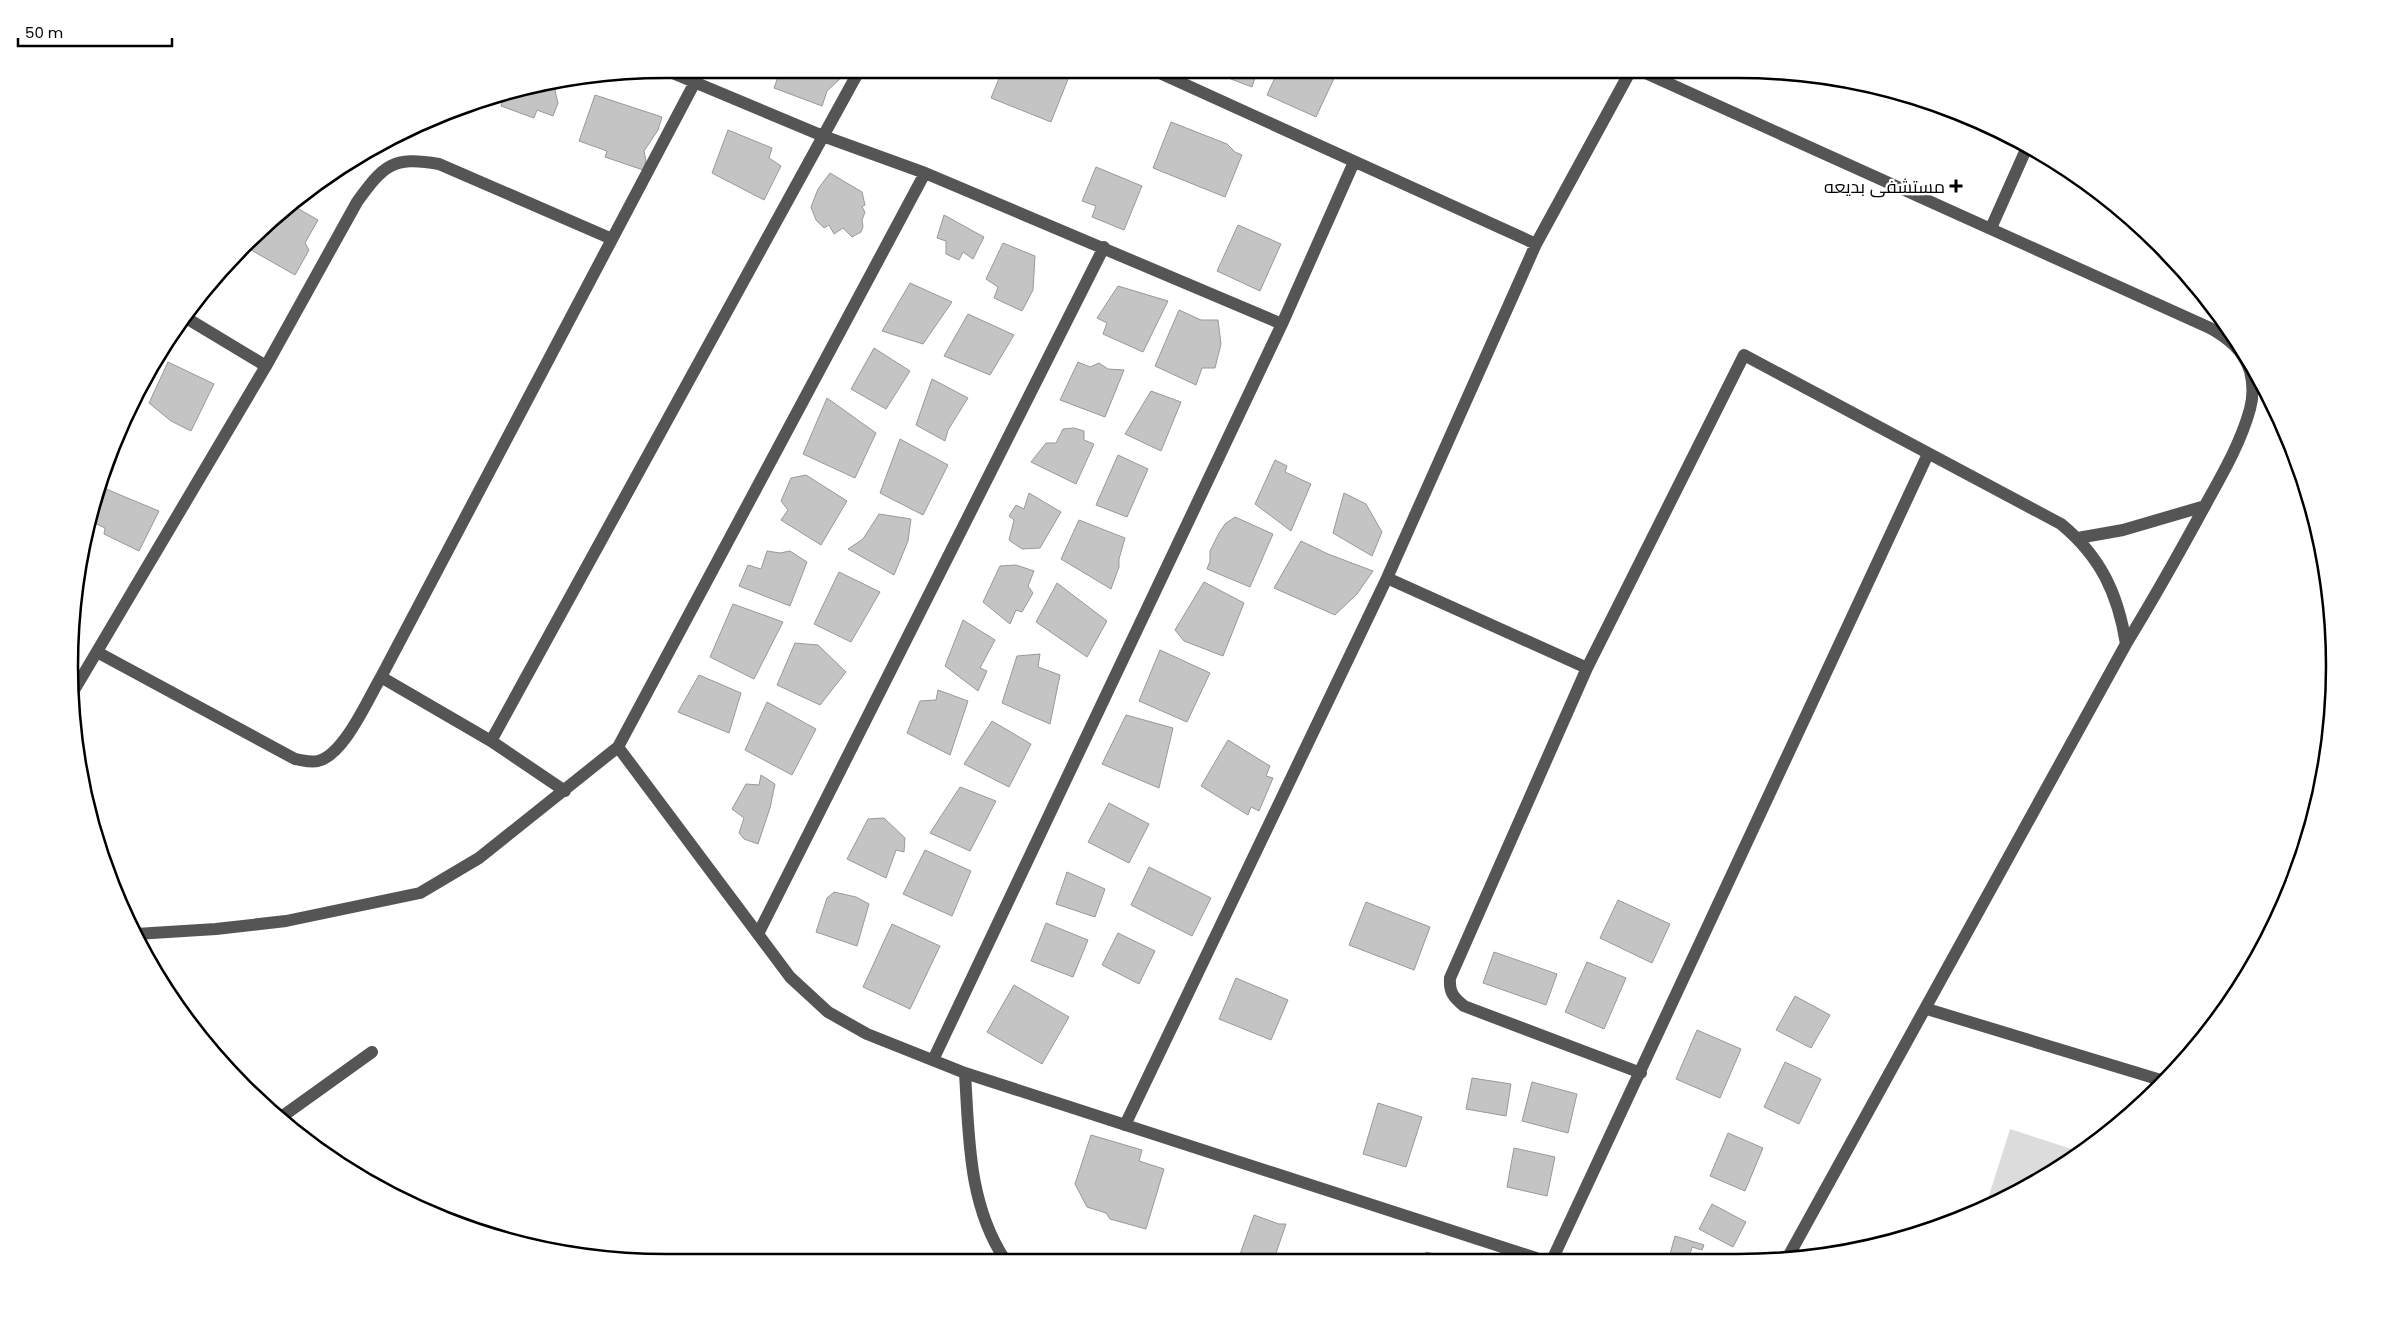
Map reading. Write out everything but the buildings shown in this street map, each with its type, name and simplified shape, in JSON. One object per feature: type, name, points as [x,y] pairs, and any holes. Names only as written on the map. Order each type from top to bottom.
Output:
[{"type":"street","points":[[685,78],[824,136],[925,174],[1104,247],[1282,324]]},
{"type":"street","points":[[490,741],[855,78]]},
{"type":"street","points":[[1171,78],[1536,244]]},
{"type":"street","points":[[1125,1125],[1387,578],[1536,244],[1627,78]]},
{"type":"street","points":[[1657,78],[2210,328],[2226,339]]},
{"type":"street","points":[[98,652],[286,754],[305,761],[318,761],[328,757],[341,745],[381,677],[695,82]]},
{"type":"street","points":[[1991,228],[2025,152]]},
{"type":"street","points":[[78,683],[266,366],[357,202],[374,180],[391,164],[413,160],[439,164],[612,239]]},
{"type":"street","points":[[933,1060],[1282,324],[1354,162]]},
{"type":"street","points":[[142,934],[216,929],[286,920],[420,893],[479,858],[618,747],[925,174]]},
{"type":"street","points":[[758,934],[1104,247]]},
{"type":"street","points":[[190,320],[266,366]]},
{"type":"street","points":[[1640,1073],[1464,1006],[1453,997],[1449,989],[1453,967],[1587,668],[1744,356],[2046,515],[2078,538],[2092,554],[2110,587],[2117,604],[2126,644]]},
{"type":"street","points":[[1792,1250],[1927,1009],[2126,644],[2177,559],[2205,506],[2246,424],[2251,406],[2251,379]]},
{"type":"street","points":[[1555,1254],[1928,454]]},
{"type":"street","points":[[2078,538],[2123,530],[2205,506]]},
{"type":"street","points":[[1387,578],[1587,668]]},
{"type":"street","points":[[381,677],[490,741],[565,791]]},
{"type":"street","points":[[618,747],[790,977],[828,1012],[867,1034],[965,1073],[1524,1254]]},
{"type":"street","points":[[1927,1009],[2155,1078]]},
{"type":"street","points":[[286,1114],[372,1052]]},
{"type":"street","points":[[965,1073],[970,1144],[980,1210],[994,1243],[1001,1254]]},
{"type":"shaded area","points":[[2010,1129],[2071,1149],[2031,1175],[1988,1197]]},
{"type":"place","name":"مستشفى بديعه","points":[[1956,186]]}]
